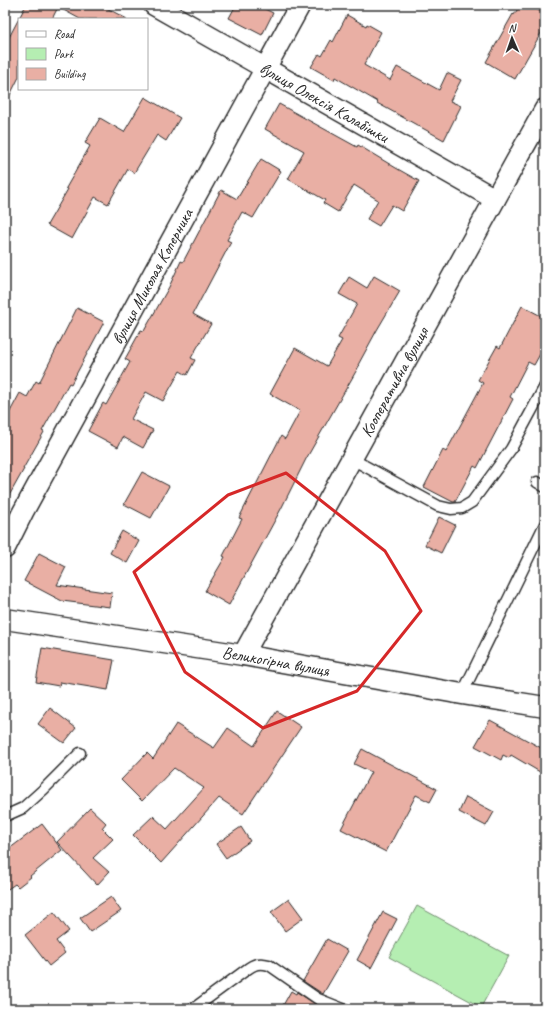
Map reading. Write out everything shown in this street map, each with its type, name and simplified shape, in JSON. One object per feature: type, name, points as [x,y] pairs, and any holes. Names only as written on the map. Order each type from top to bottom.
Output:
[{"type":"street","name":"вулиця Олексія Калабішки","points":[[154,5],[495,199]]},
{"type":"street","name":"вулиця Миколая Коперника","points":[[5,548],[23,512],[300,5]]},
{"type":"street","name":"Кооперативна вулиця","points":[[243,655],[545,109]]},
{"type":"street","name":"Великогірна вулиця","points":[[5,619],[243,655],[545,708]]},
{"type":"lane","points":[[352,459],[438,506],[451,509],[462,508],[472,502],[511,449],[545,386]]},
{"type":"lane","points":[[462,694],[545,524]]},
{"type":"lane","points":[[5,816],[23,808],[80,753]]},
{"type":"lane","points":[[193,1009],[254,964],[262,963],[269,965],[318,999],[343,1009]]},
{"type":"highlighted area","points":[[286,473],[385,551],[421,611],[357,691],[263,728],[185,672],[134,572],[228,495]]},
{"type":"green space","points":[[417,906],[509,956],[481,1007],[389,957]]},
{"type":"building","points":[[26,5],[101,5],[125,18],[78,18],[58,7],[52,18],[19,18]]},
{"type":"building","points":[[236,5],[257,5],[273,13],[262,35],[229,18]]},
{"type":"building","points":[[520,5],[529,5],[545,14],[545,26],[515,79],[486,62],[513,14],[514,15]]},
{"type":"building","points":[[347,15],[366,26],[367,24],[381,32],[364,65],[390,80],[397,67],[439,90],[447,73],[461,80],[450,101],[461,106],[444,140],[377,103],[378,102],[335,77],[334,80],[311,67],[319,54],[322,56],[331,40],[333,42]]},
{"type":"building","points":[[18,20],[18,79],[5,105],[5,45]]},
{"type":"building","points":[[145,97],[180,118],[166,141],[157,135],[134,173],[128,169],[108,204],[95,197],[72,239],[47,225],[68,189],[66,188],[90,146],[85,143],[100,118],[124,132]]},
{"type":"building","points":[[279,104],[357,147],[358,145],[419,181],[402,211],[392,205],[379,226],[367,219],[378,200],[354,185],[338,212],[323,203],[325,200],[288,179],[304,151],[265,129]]},
{"type":"building","points":[[261,159],[281,171],[253,218],[242,212],[227,240],[231,242],[193,314],[211,324],[191,358],[195,360],[187,375],[180,371],[163,401],[146,392],[131,419],[153,430],[143,448],[123,437],[118,447],[88,431],[103,403],[106,405],[130,362],[125,359],[141,330],[144,331],[169,287],[181,261],[183,262],[221,190],[237,199]]},
{"type":"building","points":[[374,276],[400,291],[306,459],[281,509],[229,605],[205,591],[225,557],[223,556],[242,519],[239,518],[281,436],[285,439],[300,411],[270,394],[295,348],[327,366],[342,340],[338,338],[357,304],[339,294],[349,277],[367,288]]},
{"type":"building","points":[[522,306],[545,318],[545,345],[534,365],[528,362],[510,397],[513,399],[477,468],[474,466],[455,502],[453,502],[424,487],[443,450],[446,452],[483,383],[478,380],[497,346],[500,348]]},
{"type":"building","points":[[77,308],[104,322],[71,384],[69,383],[42,431],[44,432],[5,503],[5,421],[20,393],[27,397],[36,381],[39,383]]},
{"type":"building","points":[[142,472],[169,486],[151,518],[124,504]]},
{"type":"building","points":[[439,517],[455,525],[441,553],[425,545]]},
{"type":"building","points":[[122,531],[139,541],[127,563],[110,553]]},
{"type":"building","points":[[39,553],[66,567],[57,585],[112,593],[110,607],[62,601],[24,581]]},
{"type":"building","points":[[42,648],[114,660],[108,690],[60,682],[59,686],[36,682]]},
{"type":"building","points":[[50,708],[76,728],[64,743],[38,724]]},
{"type":"building","points":[[277,711],[301,727],[243,814],[219,798],[161,863],[133,835],[153,816],[167,829],[204,788],[174,768],[142,801],[121,780],[147,753],[153,759],[176,724],[214,748],[228,728],[254,746]]},
{"type":"building","points":[[490,720],[545,750],[545,775],[511,755],[509,758],[503,755],[501,760],[475,746]]},
{"type":"building","points":[[362,749],[437,789],[430,802],[416,795],[386,852],[341,829],[371,772],[354,764]]},
{"type":"building","points":[[466,797],[494,812],[486,826],[459,812]]},
{"type":"building","points":[[90,808],[106,823],[102,828],[113,839],[93,858],[109,872],[97,885],[57,842]]},
{"type":"building","points":[[42,824],[62,850],[18,887],[15,884],[5,891],[5,852]]},
{"type":"building","points":[[241,827],[250,841],[226,858],[216,844]]},
{"type":"building","points":[[111,897],[121,911],[90,932],[80,918]]},
{"type":"building","points":[[289,899],[303,918],[285,931],[271,912]]},
{"type":"building","points":[[54,912],[69,931],[56,941],[65,953],[49,966],[25,935]]},
{"type":"building","points":[[383,912],[397,919],[371,968],[357,960]]},
{"type":"building","points":[[327,939],[348,951],[323,994],[303,981]]},
{"type":"building","points":[[291,991],[296,994],[297,992],[323,1009],[281,1009]]}]
